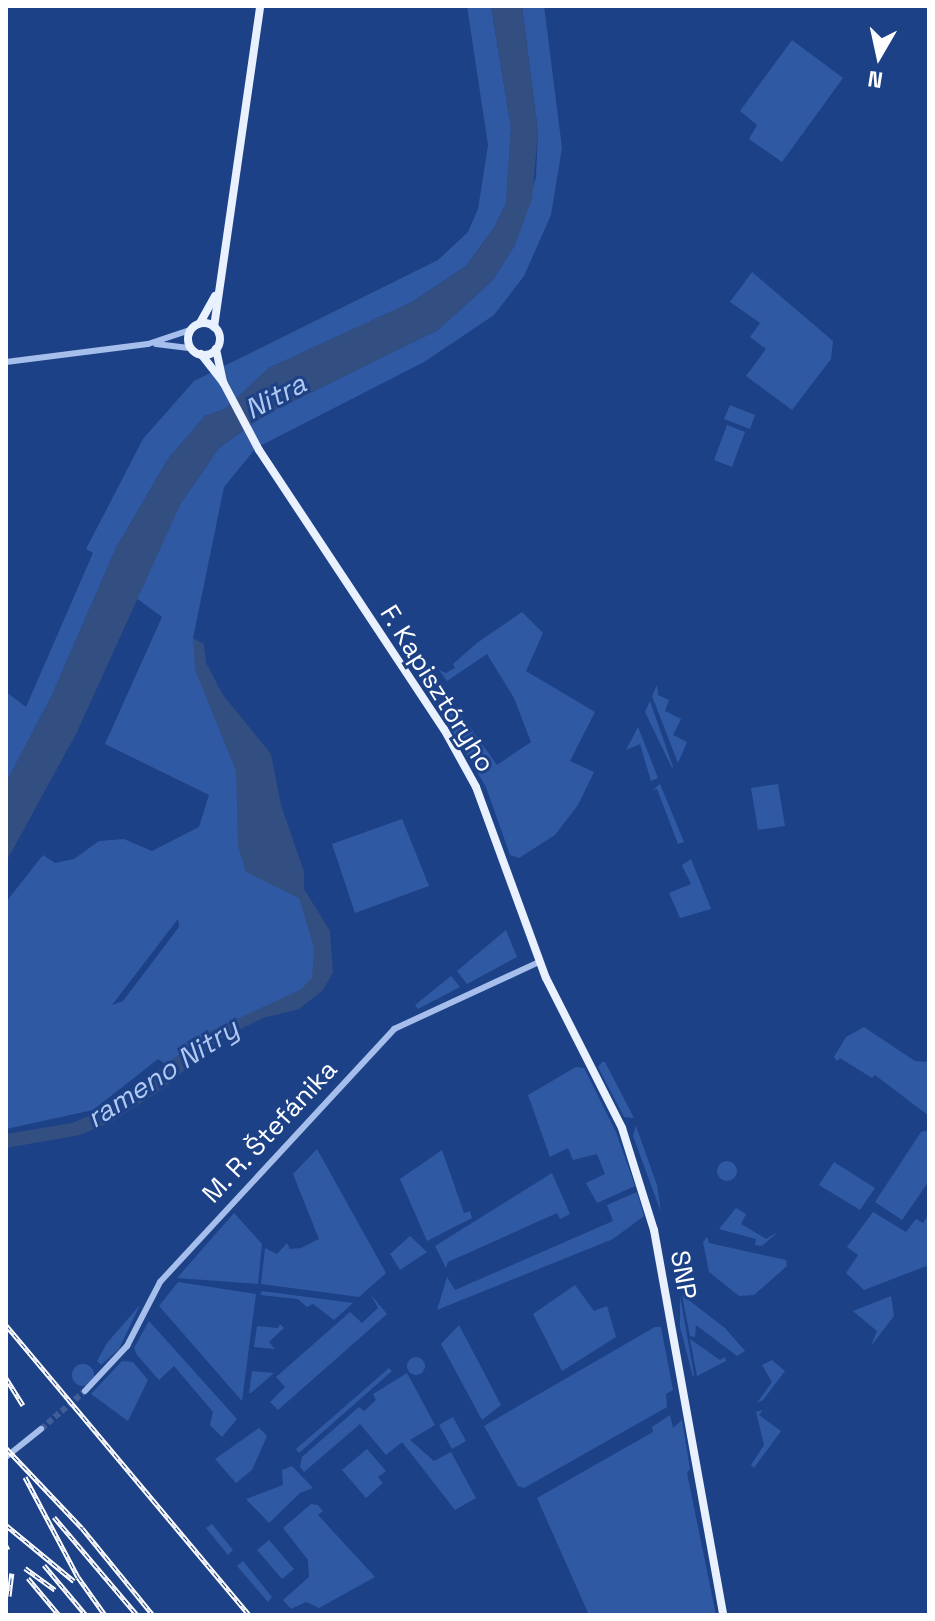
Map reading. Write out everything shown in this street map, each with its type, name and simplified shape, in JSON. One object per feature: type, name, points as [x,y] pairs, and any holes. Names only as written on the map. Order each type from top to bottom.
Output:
[{"type":"main road","points":[[223,382],[216,349],[220,337],[214,327],[260,6]]},
{"type":"main road","points":[[218,292],[200,323],[190,330],[191,348],[201,354],[223,382]]},
{"type":"main road","points":[[200,323],[214,327]]},
{"type":"main road","points":[[201,354],[216,349]]},
{"type":"main road","name":"F. Kapisztóryho","points":[[223,382],[288,496],[444,729],[476,787],[539,962]]},
{"type":"main road","name":"SNP","points":[[539,962],[622,1128],[648,1200],[723,1615]]},
{"type":"street","points":[[6,362],[148,344],[190,330]]},
{"type":"street","points":[[148,344],[191,348]]},
{"type":"street","name":"M. R. Štefánika","points":[[85,1391],[127,1346],[160,1282],[394,1029],[539,962]]},
{"type":"street","points":[[6,1457],[41,1429]]},
{"type":"shaded area","points":[[467,6],[491,6],[511,128],[506,203],[495,226],[466,266],[412,302],[269,368],[225,409],[205,416],[168,459],[116,548],[52,695],[6,783],[6,692],[26,707],[93,553],[86,549],[143,439],[194,381],[438,260],[468,232],[478,209],[488,145]]},
{"type":"shaded area","points":[[522,6],[544,6],[562,148],[551,215],[524,276],[494,315],[424,362],[256,448],[224,487],[193,638],[316,930],[320,967],[313,984],[224,1031],[176,1071],[158,1059],[93,1110],[6,1129],[6,902],[43,855],[55,863],[74,859],[99,841],[124,839],[152,851],[199,827],[209,795],[105,744],[162,617],[135,597],[181,503],[219,448],[265,415],[438,330],[492,281],[515,245],[536,177],[538,132]],"holes":[[[178,919],[179,927],[123,1001],[112,1005]]]},
{"type":"shaded area","points":[[792,40],[843,78],[782,162],[749,139],[757,125],[740,111]]},
{"type":"shaded area","points":[[752,272],[833,341],[831,359],[792,410],[746,376],[766,349],[750,337],[760,323],[730,302]]},
{"type":"shaded area","points":[[730,405],[755,415],[750,429],[724,419]]},
{"type":"shaded area","points":[[727,425],[745,432],[732,467],[714,460]]},
{"type":"shaded area","points":[[522,612],[543,633],[526,671],[595,712],[570,761],[594,772],[578,805],[555,835],[519,858],[510,855],[486,787],[445,718],[457,709],[497,765],[531,742],[514,698],[487,654],[447,681],[439,670],[446,673],[455,668],[453,664],[477,643]]},
{"type":"shaded area","points":[[657,685],[658,695],[669,700],[665,711],[681,719],[673,735],[687,742],[678,763],[652,696]]},
{"type":"shaded area","points":[[650,701],[673,767],[672,768],[645,712]]},
{"type":"shaded area","points":[[638,727],[658,778],[651,781],[640,744],[626,750]]},
{"type":"shaded area","points":[[660,784],[684,842],[678,844],[657,789],[653,790]]},
{"type":"shaded area","points":[[778,784],[785,826],[758,830],[751,788]]},
{"type":"shaded area","points":[[402,819],[429,886],[355,913],[332,844]]},
{"type":"shaded area","points":[[691,859],[711,909],[680,918],[669,893],[691,884],[682,865]]},
{"type":"shaded area","points":[[506,930],[517,957],[467,984],[457,971]]},
{"type":"shaded area","points":[[451,976],[460,987],[418,1009],[415,1005]]},
{"type":"shaded area","points":[[864,1027],[915,1061],[929,1062],[929,1116],[875,1075],[872,1078],[834,1057],[846,1037]]},
{"type":"shaded area","points":[[605,1062],[634,1118],[624,1117],[598,1067]]},
{"type":"shaded area","points":[[576,1067],[584,1068],[616,1132],[635,1186],[597,1203],[586,1183],[605,1174],[597,1154],[573,1160],[568,1148],[550,1157],[528,1095]]},
{"type":"shaded area","points":[[636,1126],[657,1185],[661,1212],[633,1136]]},
{"type":"shaded area","points":[[929,1130],[929,1181],[902,1220],[875,1202],[921,1132]]},
{"type":"shaded area","points":[[317,1149],[386,1273],[359,1297],[261,1284],[265,1248],[277,1254],[287,1243],[290,1249],[301,1248],[319,1239],[293,1174]]},
{"type":"shaded area","points":[[442,1150],[464,1213],[470,1211],[472,1218],[427,1241],[400,1179]]},
{"type":"shaded area","points":[[727,1161],[734,1164],[737,1171],[734,1178],[727,1181],[720,1178],[717,1171],[720,1164]]},
{"type":"shaded area","points":[[834,1162],[875,1188],[860,1210],[819,1185]]},
{"type":"shaded area","points":[[552,1173],[570,1214],[560,1219],[557,1213],[448,1262],[446,1268],[435,1246]]},
{"type":"shaded area","points":[[637,1192],[644,1216],[613,1239],[437,1310],[447,1277],[455,1290],[613,1221],[607,1205]]},
{"type":"shaded area","points":[[736,1208],[746,1214],[741,1224],[766,1239],[778,1232],[762,1246],[755,1245],[756,1239],[719,1229]]},
{"type":"shaded area","points":[[873,1212],[906,1232],[916,1219],[923,1223],[929,1214],[929,1265],[864,1290],[846,1273],[858,1255],[847,1247]]},
{"type":"shaded area","points":[[234,1213],[262,1244],[258,1284],[177,1278]]},
{"type":"shaded area","points":[[410,1236],[427,1252],[400,1270],[390,1254]]},
{"type":"shaded area","points":[[707,1237],[709,1243],[786,1260],[787,1266],[754,1295],[739,1296],[709,1272],[703,1242]]},
{"type":"shaded area","points":[[178,1282],[256,1294],[242,1401],[159,1306]]},
{"type":"shaded area","points":[[575,1285],[594,1311],[607,1306],[616,1337],[562,1371],[533,1314]]},
{"type":"shaded area","points":[[262,1291],[353,1303],[334,1320],[313,1304],[307,1307],[298,1299],[260,1295]]},
{"type":"shaded area","points":[[371,1295],[387,1314],[278,1410],[270,1402],[285,1387],[276,1377],[350,1312],[362,1323],[378,1308]]},
{"type":"shaded area","points":[[682,1295],[725,1328],[745,1351],[737,1356],[696,1325],[695,1337],[690,1336]]},
{"type":"shaded area","points":[[680,1296],[694,1375],[693,1377],[680,1327]]},
{"type":"shaded area","points":[[891,1296],[894,1316],[871,1346],[877,1331],[853,1311]]},
{"type":"shaded area","points":[[140,1305],[119,1349],[101,1365],[97,1361],[107,1343]]},
{"type":"shaded area","points":[[149,1321],[237,1419],[222,1437],[210,1425],[213,1412],[174,1366],[159,1380],[137,1355],[134,1348]]},
{"type":"shaded area","points":[[280,1324],[284,1328],[269,1342],[275,1349],[254,1347],[257,1326],[278,1328]]},
{"type":"shaded area","points":[[459,1325],[501,1405],[482,1420],[441,1344]]},
{"type":"shaded area","points":[[655,1327],[661,1327],[673,1390],[666,1394],[667,1407],[524,1488],[518,1486],[484,1426]]},
{"type":"shaded area","points":[[690,1339],[720,1360],[725,1357],[726,1361],[697,1376]]},
{"type":"shaded area","points":[[416,1357],[425,1366],[416,1375],[407,1366]]},
{"type":"shaded area","points":[[772,1360],[785,1371],[763,1400],[757,1403],[772,1382],[762,1365]]},
{"type":"shaded area","points":[[122,1361],[133,1362],[148,1380],[128,1421],[91,1394]]},
{"type":"shaded area","points":[[83,1364],[91,1367],[94,1375],[91,1383],[83,1386],[75,1383],[72,1375],[75,1367]]},
{"type":"shaded area","points":[[389,1368],[392,1371],[299,1453],[296,1449]]},
{"type":"shaded area","points":[[252,1371],[274,1373],[249,1393]]},
{"type":"shaded area","points":[[407,1373],[435,1425],[410,1440],[434,1461],[451,1452],[476,1498],[455,1510],[402,1442],[386,1455],[360,1424],[304,1472],[300,1467],[302,1457],[359,1407],[364,1411],[376,1400],[373,1394]]},
{"type":"shaded area","points":[[763,1410],[759,1415],[781,1431],[754,1468],[751,1465],[764,1445],[756,1412]]},
{"type":"shaded area","points":[[670,1415],[673,1428],[682,1420],[690,1469],[687,1473],[716,1615],[589,1615],[537,1498],[653,1432],[652,1427]]},
{"type":"shaded area","points":[[453,1417],[466,1441],[452,1449],[439,1425]]},
{"type":"shaded area","points":[[259,1428],[267,1436],[252,1470],[236,1483],[215,1459]]},
{"type":"shaded area","points":[[367,1449],[386,1471],[378,1477],[383,1483],[366,1498],[342,1470]]},
{"type":"shaded area","points":[[292,1466],[313,1488],[300,1493],[269,1523],[246,1499],[283,1485],[282,1470]]},
{"type":"shaded area","points":[[311,1504],[318,1505],[323,1511],[318,1515],[375,1577],[319,1608],[306,1602],[291,1609],[283,1600],[309,1577],[308,1560],[283,1528]]},
{"type":"shaded area","points":[[212,1524],[233,1550],[228,1555],[206,1528]]},
{"type":"shaded area","points":[[269,1540],[294,1569],[282,1579],[257,1550]]},
{"type":"shaded area","points":[[243,1561],[272,1597],[268,1602],[237,1566]]},
{"type":"water","name":"Nitra","points":[[491,6],[522,6],[538,132],[532,199],[515,245],[492,281],[438,330],[265,415],[219,448],[181,503],[77,732],[6,862],[6,783],[52,695],[116,548],[168,459],[205,416],[225,409],[269,368],[412,302],[466,266],[495,226],[506,203],[511,128]]},
{"type":"water","name":"rameno Nitry","points":[[193,638],[204,644],[206,663],[223,695],[271,754],[281,805],[304,872],[304,889],[330,931],[333,973],[322,991],[299,1009],[263,1018],[222,1038],[164,1088],[113,1121],[80,1135],[6,1148],[6,1134],[72,1123],[104,1110],[211,1031],[300,990],[312,978],[314,948],[299,898],[246,872],[238,846],[236,771],[195,670]]},
{"type":"tunnel","points":[[41,1429],[85,1391]]},
{"type":"railway","points":[[6,1325],[249,1615]]},
{"type":"railway","points":[[6,1378],[23,1405]]},
{"type":"railway","points":[[6,1448],[82,1528],[153,1615]]},
{"type":"railway","points":[[25,1477],[78,1577],[105,1615]]},
{"type":"railway","points":[[54,1517],[137,1615]]},
{"type":"railway","points":[[6,1525],[74,1581]]},
{"type":"railway","points":[[6,1546],[8,1550]]},
{"type":"railway","points":[[44,1565],[86,1615]]},
{"type":"railway","points":[[25,1568],[55,1590]]},
{"type":"railway","points":[[9,1596],[12,1573]]},
{"type":"railway","points":[[28,1578],[59,1615]]}]
